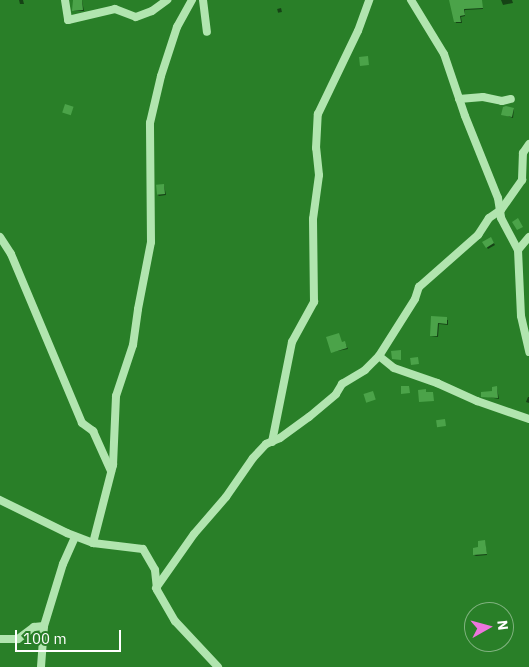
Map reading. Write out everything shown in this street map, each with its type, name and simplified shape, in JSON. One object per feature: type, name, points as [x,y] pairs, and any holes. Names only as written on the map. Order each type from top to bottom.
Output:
[{"type":"street","points":[[65,0],[68,20],[116,9],[136,17],[152,11],[167,0]]},
{"type":"street","points":[[93,543],[111,470],[116,396],[133,345],[151,242],[150,123],[161,76],[177,27],[192,0]]},
{"type":"street","points":[[203,0],[207,32]]},
{"type":"street","points":[[272,442],[292,342],[314,302],[313,218],[319,175],[316,148],[318,114],[358,31],[370,0]]},
{"type":"street","points":[[411,0],[444,54],[459,99],[498,198],[501,218],[518,250],[521,316],[529,352]]},
{"type":"street","points":[[459,99],[482,97],[502,101],[511,99]]},
{"type":"street","points":[[156,588],[190,540],[226,497],[252,458],[266,444],[309,417],[336,394],[342,384],[365,370],[379,356],[415,299],[419,287],[478,235],[489,218],[501,210],[522,180],[523,153],[529,144]]},
{"type":"street","points":[[0,236],[11,254],[82,423],[93,431],[111,470]]},
{"type":"street","points":[[518,250],[529,237]]},
{"type":"street","points":[[379,356],[394,368],[529,419]]},
{"type":"street","points":[[0,500],[93,543],[143,549],[155,570],[156,588],[175,620],[218,667]]},
{"type":"street","points":[[41,667],[44,626],[63,564],[75,536]]},
{"type":"street","points":[[0,639],[18,639],[34,627],[44,626]]},
{"type":"building","points":[[73,0],[82,0],[83,10],[72,11]]},
{"type":"building","points":[[449,0],[482,0],[483,8],[464,9],[465,15],[460,16],[461,22],[454,22]]},
{"type":"building","points":[[368,56],[369,65],[360,66],[359,57]]},
{"type":"building","points":[[65,104],[74,107],[71,115],[62,113]]},
{"type":"building","points":[[503,107],[514,108],[512,117],[501,115]]},
{"type":"building","points":[[164,184],[165,194],[157,195],[156,185]]},
{"type":"building","points":[[518,218],[523,227],[517,230],[512,222]]},
{"type":"building","points":[[491,237],[494,243],[486,248],[482,242]]},
{"type":"building","points":[[431,316],[447,317],[447,324],[438,323],[437,336],[430,336]]},
{"type":"building","points":[[339,333],[342,342],[345,341],[347,348],[331,353],[326,337]]},
{"type":"building","points":[[401,350],[401,360],[392,359],[391,351]]},
{"type":"building","points":[[418,357],[419,364],[411,365],[410,358]]},
{"type":"building","points":[[401,386],[409,386],[410,393],[401,394]]},
{"type":"building","points":[[497,386],[498,398],[481,397],[481,392],[492,391],[492,387]]},
{"type":"building","points":[[426,389],[426,392],[433,392],[434,401],[419,402],[418,390]]},
{"type":"building","points":[[373,391],[376,400],[366,403],[363,394]]},
{"type":"building","points":[[445,419],[446,426],[437,427],[436,420]]},
{"type":"building","points":[[485,540],[487,554],[473,555],[473,548],[478,547],[478,541]]}]
